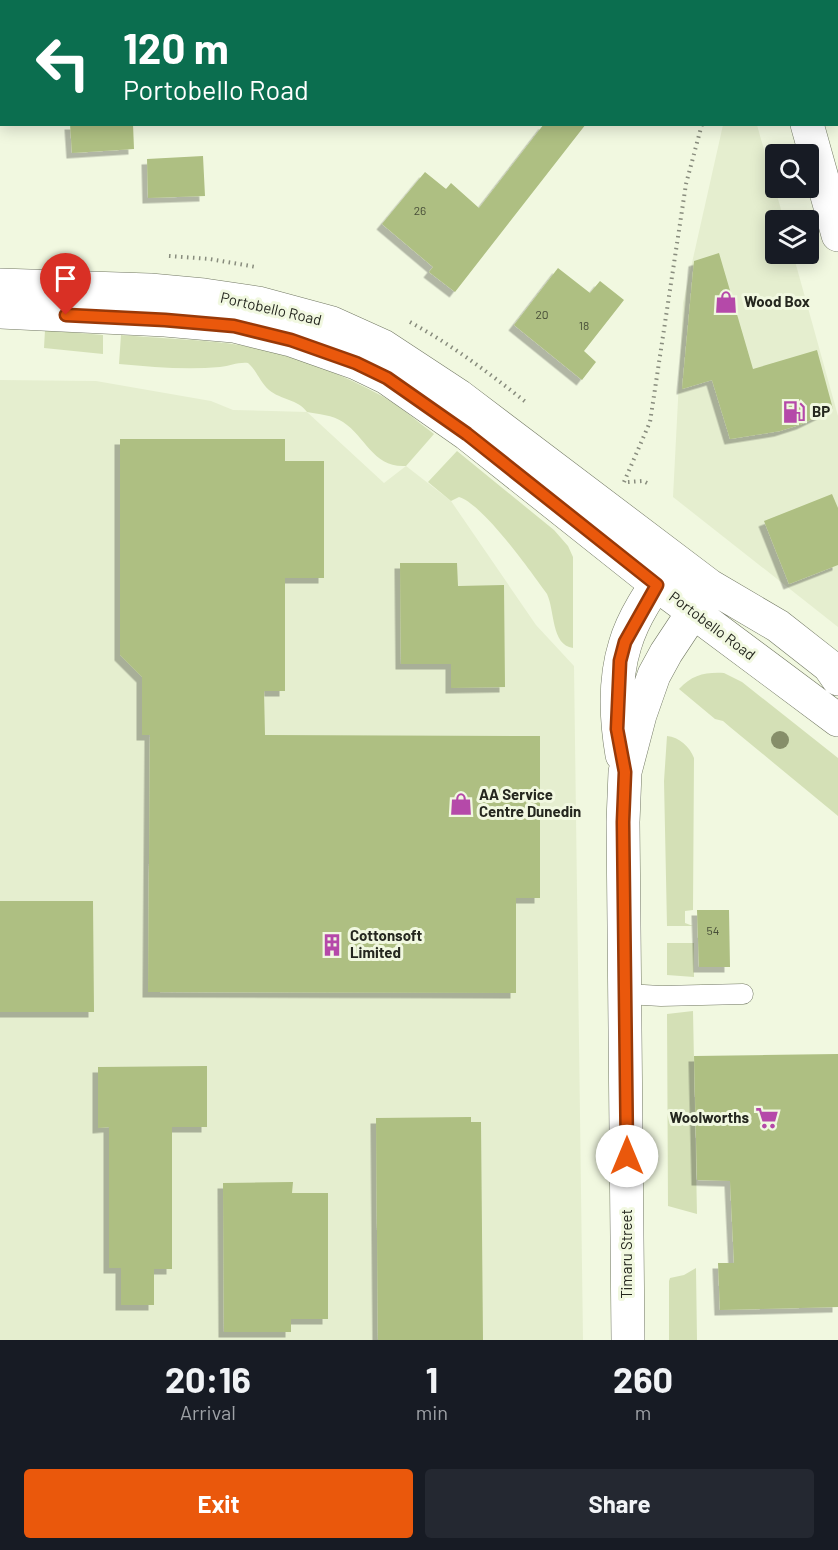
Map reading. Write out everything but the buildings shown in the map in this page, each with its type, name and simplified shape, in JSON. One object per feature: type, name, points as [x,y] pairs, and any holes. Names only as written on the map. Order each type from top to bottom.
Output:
[{"type":"main road","points":[[808,126],[838,235]]},
{"type":"main road","name":"Portobello Road","points":[[0,285],[150,290],[204,295],[258,303],[332,323],[383,346],[459,396],[665,572]]},
{"type":"main road","name":"Portobello Road","points":[[0,312],[165,320],[234,326],[291,340],[356,363],[387,378],[701,599],[838,720]]},
{"type":"main road","name":"Timaru Street","points":[[625,772],[617,729],[620,661],[625,642],[665,572]]},
{"type":"main road","name":"Portobello Road","points":[[701,599],[778,626],[835,671]]},
{"type":"main road","name":"Timaru Street","points":[[628,1340],[623,822],[625,772],[640,715],[654,675],[701,599]]},
{"type":"lane","points":[[626,994],[661,996],[743,994]]},
{"type":"path","points":[[649,484],[643,481],[624,482],[650,422],[686,184],[701,126]]},
{"type":"shaded area","points":[[723,126],[757,126],[765,153],[765,198],[778,198],[781,210],[765,210],[765,264],[796,264],[838,416],[838,627],[673,497],[683,303]]},
{"type":"shaded area","points":[[45,330],[103,335],[103,354],[44,348]]},
{"type":"shaded area","points":[[121,335],[226,343],[307,362],[382,396],[434,434],[406,466],[385,462],[343,422],[330,416],[307,412],[299,404],[274,393],[266,387],[248,363],[195,368],[119,364]]},
{"type":"shaded area","points":[[0,380],[96,381],[211,401],[233,410],[307,412],[384,483],[406,466],[451,501],[536,625],[574,666],[583,1340],[0,1340]]},
{"type":"shaded area","points":[[457,451],[554,530],[568,546],[573,557],[573,648],[566,646],[557,634],[547,594],[493,525],[469,502],[459,497],[451,501],[428,482]]},
{"type":"shaded area","points":[[724,673],[742,682],[838,758],[838,816],[723,721],[715,719],[679,689],[699,675]]},
{"type":"shaded area","points":[[667,736],[684,743],[694,758],[693,910],[685,911],[685,923],[693,926],[667,926],[664,781]]},
{"type":"shaded area","points":[[667,943],[694,943],[694,977],[667,975]]},
{"type":"shaded area","points":[[693,1011],[697,1214],[668,1206],[667,1014]]},
{"type":"shaded area","points":[[696,1268],[697,1340],[669,1340],[670,1278],[684,1275]]},
{"type":"place","name":"Wood Box","points":[[726,302]]},
{"type":"place","name":"BP","points":[[794,412]]},
{"type":"place","name":"AA Service Centre Dunedin","points":[[461,804]]},
{"type":"place","name":"Cottonsoft Limited","points":[[332,945]]},
{"type":"place","name":"Woolworths","points":[[767,1118]]},
{"type":"route","points":[[66,315],[234,326],[291,340],[356,363],[387,378],[467,434],[657,585],[647,599],[625,642],[620,661],[618,690],[617,729],[625,772],[623,822],[627,1156]]}]
